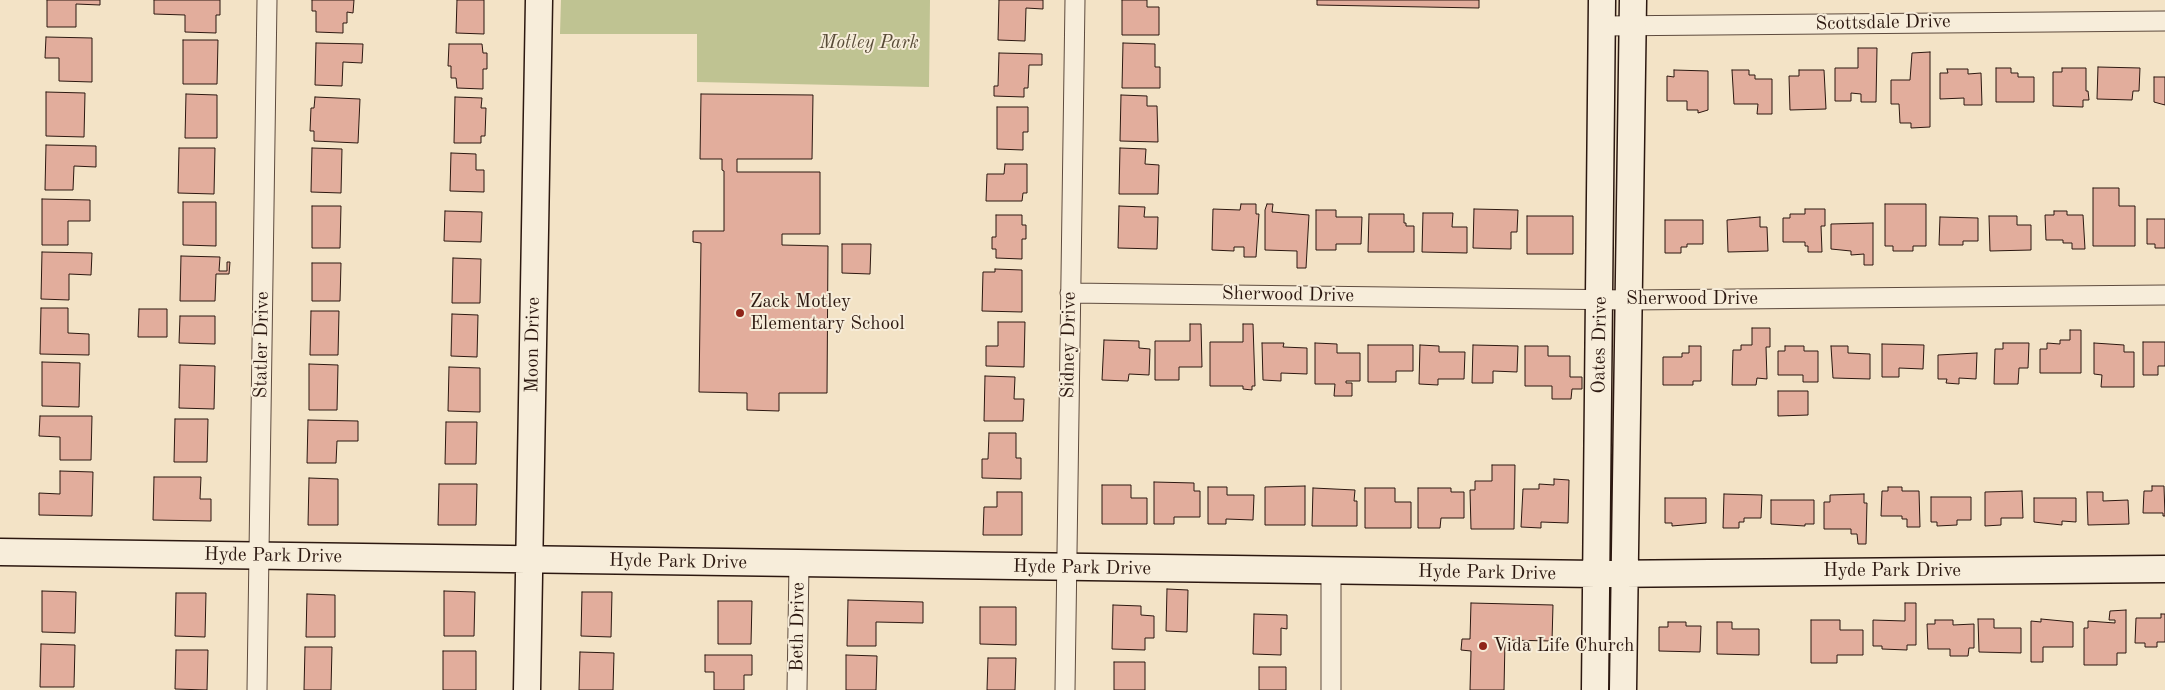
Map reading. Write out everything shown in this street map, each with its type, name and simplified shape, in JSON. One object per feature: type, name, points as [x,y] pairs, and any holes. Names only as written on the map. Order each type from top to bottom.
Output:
[{"type":"street","name":"Statler Drive","points":[[257,690],[267,0]]},
{"type":"street","name":"Moon Drive","points":[[527,690],[539,0]]},
{"type":"street","name":"Sidney Drive","points":[[1065,690],[1075,0]]},
{"type":"street","name":"Oates Drive","points":[[1595,690],[1602,0]]},
{"type":"street","name":"Oates Drive","points":[[1623,690],[1633,0]]},
{"type":"street","name":"Scottsdale Drive","points":[[1602,26],[2165,21]]},
{"type":"street","name":"Sherwood Drive","points":[[1070,293],[1600,298],[1629,300],[2165,296]]},
{"type":"street","name":"Hyde Park Drive","points":[[0,552],[1596,574],[2165,569]]},
{"type":"street","name":"Beth Drive","points":[[798,690],[799,564]]},
{"type":"street","points":[[1331,571],[1331,690]]},
{"type":"green space","name":"Motley Park","points":[[561,0],[930,0],[929,87],[697,82],[697,34],[560,34]]},
{"type":"building","points":[[47,0],[100,0],[100,5],[76,4],[76,27],[47,27]]},
{"type":"building","points":[[154,0],[220,0],[220,15],[216,15],[216,33],[185,32],[185,15],[154,14]]},
{"type":"building","points":[[312,0],[354,0],[353,13],[347,12],[347,23],[343,23],[343,33],[316,32],[316,11],[312,11]]},
{"type":"building","points":[[457,0],[484,0],[484,34],[456,33]]},
{"type":"building","points":[[999,0],[1043,0],[1043,9],[1026,8],[1025,41],[998,40]]},
{"type":"building","points":[[1122,0],[1147,0],[1147,7],[1159,7],[1159,35],[1122,35]]},
{"type":"building","points":[[1317,0],[1479,0],[1479,8],[1317,5]]},
{"type":"building","points":[[46,37],[92,38],[92,82],[59,81],[59,58],[45,58]]},
{"type":"building","points":[[183,40],[218,40],[217,84],[183,84]]},
{"type":"building","points":[[316,43],[363,44],[362,63],[343,62],[342,86],[315,85]]},
{"type":"building","points":[[1123,43],[1155,44],[1155,67],[1160,67],[1160,88],[1122,88]]},
{"type":"building","points":[[449,44],[482,44],[483,53],[487,53],[487,69],[483,69],[483,89],[457,88],[456,78],[451,78],[451,66],[448,66]]},
{"type":"building","points":[[1858,48],[1877,48],[1876,102],[1861,102],[1861,94],[1851,93],[1851,101],[1835,101],[1835,68],[1858,68]]},
{"type":"building","points":[[1930,52],[1930,127],[1911,128],[1911,123],[1900,123],[1899,104],[1891,104],[1891,80],[1910,80],[1912,53]]},
{"type":"building","points":[[999,53],[1042,54],[1042,65],[1029,65],[1028,88],[1024,88],[1024,97],[994,96],[994,86],[998,86]]},
{"type":"building","points":[[2098,67],[2140,68],[2139,91],[2133,91],[2132,100],[2097,99]]},
{"type":"building","points":[[1996,68],[2011,68],[2011,73],[2018,73],[2018,77],[2034,77],[2034,102],[1996,102]]},
{"type":"building","points":[[2062,68],[2086,68],[2086,91],[2088,91],[2089,100],[2083,100],[2083,107],[2053,106],[2053,72],[2062,72]]},
{"type":"building","points":[[1947,69],[1968,69],[1968,74],[1981,73],[1982,105],[1964,105],[1964,98],[1940,99],[1940,73],[1948,73]]},
{"type":"building","points":[[1674,70],[1708,71],[1708,110],[1698,113],[1698,110],[1687,110],[1687,101],[1667,101],[1667,76],[1674,77]]},
{"type":"building","points":[[1732,70],[1749,70],[1749,75],[1755,75],[1755,79],[1772,79],[1772,114],[1757,114],[1758,104],[1734,104]]},
{"type":"building","points":[[1799,70],[1824,70],[1826,109],[1790,110],[1789,76],[1799,76]]},
{"type":"building","points":[[2154,77],[2165,77],[2165,105],[2154,102]]},
{"type":"building","points":[[46,92],[85,93],[84,137],[46,136]]},
{"type":"building","points":[[186,94],[217,95],[217,138],[185,138]]},
{"type":"building","points":[[701,94],[813,95],[812,159],[737,159],[737,172],[820,172],[820,234],[782,234],[782,245],[828,246],[827,393],[779,393],[779,411],[747,410],[747,393],[699,392],[701,243],[693,242],[693,231],[724,231],[724,171],[722,170],[722,159],[700,159]]},
{"type":"building","points":[[1121,95],[1147,96],[1147,106],[1157,106],[1158,142],[1120,141]]},
{"type":"building","points":[[315,97],[360,99],[358,143],[314,141],[314,131],[310,131],[311,108],[314,108]]},
{"type":"building","points":[[455,97],[482,98],[481,108],[486,108],[485,136],[481,136],[481,143],[454,143]]},
{"type":"building","points":[[997,107],[1028,107],[1028,132],[1023,132],[1023,150],[997,149]]},
{"type":"building","points":[[46,145],[96,146],[96,167],[74,166],[73,190],[45,190]]},
{"type":"building","points":[[179,148],[215,148],[214,194],[178,193]]},
{"type":"building","points":[[312,148],[342,149],[341,193],[311,192]]},
{"type":"building","points":[[1120,148],[1146,149],[1145,164],[1159,165],[1158,194],[1119,194]]},
{"type":"building","points":[[451,153],[476,154],[476,170],[484,170],[484,192],[450,191]]},
{"type":"building","points":[[1005,164],[1027,164],[1027,193],[1023,193],[1022,201],[986,201],[987,174],[1004,174]]},
{"type":"building","points":[[2093,188],[2119,188],[2119,206],[2135,206],[2135,246],[2093,246]]},
{"type":"building","points":[[42,199],[90,200],[90,221],[68,221],[68,245],[42,245]]},
{"type":"building","points":[[183,202],[216,202],[216,246],[183,245]]},
{"type":"building","points":[[1241,204],[1256,204],[1256,214],[1259,214],[1256,257],[1244,257],[1244,247],[1234,247],[1234,251],[1212,250],[1213,209],[1240,210]]},
{"type":"building","points":[[1267,204],[1273,204],[1272,212],[1309,215],[1306,268],[1297,268],[1297,251],[1265,250],[1265,210]]},
{"type":"building","points":[[1885,204],[1926,204],[1926,246],[1913,246],[1913,251],[1893,251],[1893,246],[1885,246]]},
{"type":"building","points":[[312,206],[341,206],[340,248],[312,248]]},
{"type":"building","points":[[1119,206],[1145,207],[1144,217],[1158,217],[1157,249],[1118,248]]},
{"type":"building","points":[[1474,209],[1518,210],[1517,232],[1511,232],[1511,249],[1473,248]]},
{"type":"building","points":[[1805,209],[1825,209],[1825,226],[1821,226],[1822,252],[1808,252],[1808,246],[1805,246],[1805,242],[1783,242],[1783,218],[1790,218],[1790,214],[1805,214]]},
{"type":"building","points":[[1316,210],[1336,210],[1336,217],[1362,217],[1361,244],[1336,244],[1336,250],[1316,250]]},
{"type":"building","points":[[445,211],[482,212],[481,242],[444,241]]},
{"type":"building","points":[[2054,211],[2067,211],[2067,215],[2083,215],[2085,249],[2072,249],[2072,243],[2063,243],[2063,240],[2046,240],[2045,215],[2054,215]]},
{"type":"building","points":[[1423,213],[1453,213],[1452,227],[1467,227],[1467,253],[1422,252]]},
{"type":"building","points":[[1369,214],[1404,214],[1406,226],[1414,226],[1414,252],[1368,252]]},
{"type":"building","points":[[996,215],[1022,215],[1022,225],[1026,225],[1026,239],[1022,239],[1022,259],[996,258],[996,249],[992,249],[992,237],[996,237]]},
{"type":"building","points":[[1527,216],[1573,216],[1573,254],[1527,254]]},
{"type":"building","points":[[1989,216],[2017,216],[2017,225],[2031,225],[2031,250],[1990,251]]},
{"type":"building","points":[[1760,217],[1760,227],[1767,227],[1768,251],[1728,252],[1727,220]]},
{"type":"building","points":[[1940,217],[1978,218],[1978,241],[1963,241],[1963,245],[1939,245]]},
{"type":"building","points":[[2147,219],[2165,219],[2165,248],[2155,248],[2155,244],[2147,244]]},
{"type":"building","points":[[1665,220],[1703,220],[1703,244],[1687,244],[1687,247],[1681,247],[1681,253],[1665,253]]},
{"type":"building","points":[[1873,223],[1873,265],[1864,265],[1864,254],[1851,255],[1851,251],[1831,249],[1831,224]]},
{"type":"building","points":[[842,244],[871,244],[870,274],[842,273]]},
{"type":"building","points":[[42,252],[92,253],[91,275],[69,274],[69,300],[41,299]]},
{"type":"building","points":[[181,256],[220,257],[219,271],[227,271],[227,262],[230,262],[229,274],[216,274],[215,301],[180,301]]},
{"type":"building","points":[[453,258],[481,259],[480,303],[452,303]]},
{"type":"building","points":[[312,263],[341,263],[340,301],[312,301]]},
{"type":"building","points":[[995,269],[1022,270],[1022,312],[982,311],[983,272],[995,272]]},
{"type":"building","points":[[41,308],[68,308],[68,333],[89,334],[89,355],[40,354]]},
{"type":"building","points":[[139,309],[167,309],[167,337],[138,337]]},
{"type":"building","points":[[311,311],[339,311],[338,355],[310,355]]},
{"type":"building","points":[[452,314],[478,315],[477,357],[451,356]]},
{"type":"building","points":[[180,316],[215,316],[215,344],[179,343]]},
{"type":"building","points":[[998,322],[1025,322],[1024,367],[986,366],[986,346],[998,346]]},
{"type":"building","points":[[1190,324],[1201,324],[1202,367],[1179,367],[1179,380],[1155,380],[1155,341],[1190,341]]},
{"type":"building","points":[[1243,324],[1253,324],[1255,386],[1252,386],[1252,390],[1243,389],[1243,386],[1210,386],[1210,342],[1243,342]]},
{"type":"building","points":[[1752,328],[1770,328],[1770,347],[1766,347],[1767,379],[1757,378],[1756,385],[1732,385],[1733,350],[1741,350],[1741,345],[1752,345]]},
{"type":"building","points":[[2070,330],[2081,330],[2081,373],[2040,373],[2040,349],[2047,349],[2047,343],[2060,344],[2060,340],[2070,340]]},
{"type":"building","points":[[1104,340],[1139,341],[1139,348],[1150,349],[1149,375],[1129,374],[1128,381],[1102,380]]},
{"type":"building","points":[[2143,342],[2165,342],[2165,366],[2158,366],[2158,375],[2143,375]]},
{"type":"building","points":[[1262,343],[1284,343],[1283,347],[1307,348],[1307,374],[1281,373],[1281,381],[1263,380]]},
{"type":"building","points":[[1315,343],[1337,344],[1337,353],[1360,353],[1360,381],[1346,381],[1346,383],[1352,383],[1352,396],[1334,396],[1335,384],[1315,384]]},
{"type":"building","points":[[2003,343],[2029,343],[2028,368],[2019,368],[2018,384],[1994,384],[1995,349],[2003,349]]},
{"type":"building","points":[[2094,343],[2124,345],[2124,352],[2134,352],[2134,387],[2101,387],[2102,375],[2094,374]]},
{"type":"building","points":[[1882,344],[1924,345],[1923,369],[1899,368],[1899,377],[1882,377]]},
{"type":"building","points":[[1368,345],[1413,345],[1413,371],[1396,371],[1396,382],[1368,382]]},
{"type":"building","points":[[1420,345],[1439,346],[1439,352],[1465,352],[1464,379],[1438,379],[1438,385],[1419,384]]},
{"type":"building","points":[[1473,345],[1518,346],[1517,372],[1493,371],[1493,383],[1472,383]]},
{"type":"building","points":[[1525,346],[1548,346],[1548,356],[1570,356],[1570,377],[1582,377],[1582,389],[1572,389],[1571,399],[1552,399],[1552,386],[1525,386]]},
{"type":"building","points":[[1689,346],[1701,346],[1701,381],[1693,381],[1693,385],[1663,385],[1663,357],[1682,357],[1682,353],[1689,353]]},
{"type":"building","points":[[1785,346],[1804,346],[1804,351],[1818,351],[1818,382],[1803,382],[1803,375],[1778,375],[1778,351],[1785,351]]},
{"type":"building","points":[[1831,346],[1848,346],[1848,353],[1870,354],[1870,379],[1833,378]]},
{"type":"building","points":[[1977,353],[1976,379],[1959,378],[1959,384],[1946,383],[1947,379],[1938,379],[1938,355]]},
{"type":"building","points":[[42,362],[80,363],[79,407],[42,406]]},
{"type":"building","points":[[309,364],[338,365],[337,410],[309,410]]},
{"type":"building","points":[[180,365],[215,366],[214,409],[179,408]]},
{"type":"building","points":[[449,367],[480,368],[480,412],[448,411]]},
{"type":"building","points":[[985,376],[1015,377],[1014,399],[1024,399],[1023,421],[984,421]]},
{"type":"building","points":[[1778,391],[1808,391],[1808,415],[1778,416]]},
{"type":"building","points":[[40,416],[92,416],[91,460],[60,460],[60,437],[39,436]]},
{"type":"building","points":[[175,419],[208,419],[207,462],[174,462]]},
{"type":"building","points":[[308,420],[358,421],[358,441],[337,441],[336,463],[307,463]]},
{"type":"building","points":[[446,422],[477,422],[476,464],[445,464]]},
{"type":"building","points":[[989,433],[1016,433],[1016,458],[1021,458],[1021,479],[982,478],[982,459],[988,459]]},
{"type":"building","points":[[1492,465],[1515,465],[1514,529],[1471,529],[1470,490],[1475,490],[1475,481],[1492,481]]},
{"type":"building","points":[[60,471],[93,472],[92,516],[39,515],[39,493],[60,494]]},
{"type":"building","points":[[154,477],[201,477],[200,499],[211,499],[211,521],[153,520]]},
{"type":"building","points":[[309,478],[338,479],[338,525],[308,525]]},
{"type":"building","points":[[1554,479],[1569,480],[1568,523],[1541,522],[1541,528],[1521,527],[1523,489],[1539,489],[1539,484],[1554,485]]},
{"type":"building","points":[[1154,482],[1194,483],[1194,491],[1200,491],[1200,517],[1174,517],[1174,524],[1154,524]]},
{"type":"building","points":[[439,484],[477,484],[476,525],[438,525]]},
{"type":"building","points":[[1102,485],[1131,485],[1131,498],[1147,498],[1147,524],[1102,524]]},
{"type":"building","points":[[1305,486],[1305,525],[1265,525],[1265,487]]},
{"type":"building","points":[[2152,486],[2164,486],[2165,516],[2163,516],[2163,513],[2143,513],[2144,491],[2152,491]]},
{"type":"building","points":[[1208,487],[1227,487],[1227,495],[1254,495],[1253,520],[1226,519],[1226,524],[1208,524]]},
{"type":"building","points":[[1888,487],[1902,487],[1902,491],[1919,491],[1920,527],[1907,527],[1907,519],[1902,519],[1902,516],[1881,516],[1882,491],[1888,491]]},
{"type":"building","points":[[1313,488],[1355,490],[1354,501],[1357,501],[1357,526],[1312,526]]},
{"type":"building","points":[[1365,488],[1395,488],[1395,502],[1411,502],[1411,528],[1365,528]]},
{"type":"building","points":[[1418,488],[1451,488],[1451,492],[1464,492],[1464,518],[1441,518],[1440,528],[1418,528]]},
{"type":"building","points":[[2022,491],[2023,518],[2001,518],[2001,525],[1985,526],[1985,492]]},
{"type":"building","points":[[997,492],[1022,492],[1022,535],[983,535],[984,507],[997,507]]},
{"type":"building","points":[[2087,492],[2103,492],[2103,501],[2128,500],[2129,524],[2088,525]]},
{"type":"building","points":[[1724,494],[1762,495],[1761,518],[1744,518],[1744,522],[1739,522],[1739,528],[1723,528]]},
{"type":"building","points":[[1864,494],[1864,503],[1867,503],[1866,544],[1858,544],[1857,534],[1851,534],[1851,529],[1824,529],[1824,502],[1830,502],[1830,495]]},
{"type":"building","points":[[1931,497],[1971,497],[1971,520],[1957,520],[1957,525],[1937,526],[1937,522],[1931,522]]},
{"type":"building","points":[[1665,498],[1706,498],[1706,523],[1672,526],[1672,523],[1665,523]]},
{"type":"building","points":[[2034,498],[2076,498],[2076,522],[2062,521],[2062,525],[2034,522]]},
{"type":"building","points":[[1771,500],[1814,500],[1814,524],[1805,524],[1805,526],[1771,524]]},
{"type":"building","points":[[1167,589],[1188,590],[1187,632],[1166,631]]},
{"type":"building","points":[[42,591],[76,592],[75,633],[42,632]]},
{"type":"building","points":[[444,591],[475,592],[474,636],[444,636]]},
{"type":"building","points":[[582,592],[612,592],[611,637],[581,636]]},
{"type":"building","points":[[176,593],[206,593],[205,637],[175,636]]},
{"type":"building","points":[[307,594],[335,595],[335,637],[306,637]]},
{"type":"building","points":[[848,600],[923,602],[923,623],[876,622],[876,646],[847,646]]},
{"type":"building","points":[[718,601],[752,601],[751,644],[718,644]]},
{"type":"building","name":"Vida Life Church","points":[[1471,603],[1553,605],[1552,641],[1505,640],[1504,690],[1470,690],[1471,651],[1461,650],[1462,639],[1470,639]]},
{"type":"building","points":[[1905,603],[1916,603],[1916,645],[1907,645],[1907,650],[1882,649],[1882,646],[1873,646],[1873,620],[1905,621]]},
{"type":"building","points":[[1113,605],[1141,606],[1141,615],[1154,616],[1154,638],[1145,638],[1145,650],[1112,649]]},
{"type":"building","points":[[980,607],[1016,607],[1016,645],[980,644]]},
{"type":"building","points":[[2126,610],[2126,653],[2117,653],[2117,665],[2084,665],[2084,628],[2088,628],[2088,621],[2115,623],[2115,620],[2109,620],[2110,611]]},
{"type":"building","points":[[1254,614],[1287,615],[1287,629],[1281,628],[1281,655],[1253,654]]},
{"type":"building","points":[[2161,614],[2165,614],[2165,642],[2157,642],[2157,647],[2145,647],[2145,643],[2135,643],[2136,618],[2161,618]]},
{"type":"building","points":[[1978,619],[1994,619],[1994,628],[2021,628],[2021,653],[1979,652]]},
{"type":"building","points":[[2041,619],[2073,622],[2073,647],[2043,647],[2043,662],[2031,662],[2031,621],[2041,622]]},
{"type":"building","points":[[1811,620],[1840,620],[1840,630],[1863,630],[1863,655],[1837,655],[1837,663],[1811,663]]},
{"type":"building","points":[[1935,620],[1953,620],[1953,625],[1974,624],[1974,648],[1969,648],[1968,656],[1950,656],[1950,649],[1928,649],[1927,624],[1935,624]]},
{"type":"building","points":[[1668,622],[1686,622],[1686,626],[1701,626],[1700,652],[1659,651],[1659,627],[1668,627]]},
{"type":"building","points":[[1717,622],[1732,622],[1732,629],[1759,629],[1759,655],[1717,654]]},
{"type":"building","points":[[41,644],[75,645],[74,687],[40,687]]},
{"type":"building","points":[[305,647],[332,647],[331,690],[304,690]]},
{"type":"building","points":[[176,650],[208,650],[207,690],[175,689]]},
{"type":"building","points":[[443,651],[476,651],[476,690],[443,690]]},
{"type":"building","points":[[580,652],[614,653],[613,690],[579,690]]},
{"type":"building","points":[[705,655],[752,655],[752,675],[744,675],[744,690],[714,690],[714,672],[705,672]]},
{"type":"building","points":[[846,655],[877,656],[876,690],[846,690]]},
{"type":"building","points":[[988,658],[1016,658],[1015,690],[987,690]]},
{"type":"building","points":[[1114,662],[1145,662],[1145,690],[1114,690]]},
{"type":"building","points":[[1259,667],[1286,667],[1286,690],[1259,690]]},
{"type":"place","name":"Zack Motley Elementary School","points":[[740,313]]},
{"type":"place","name":"Vida Life Church","points":[[1483,646]]}]
